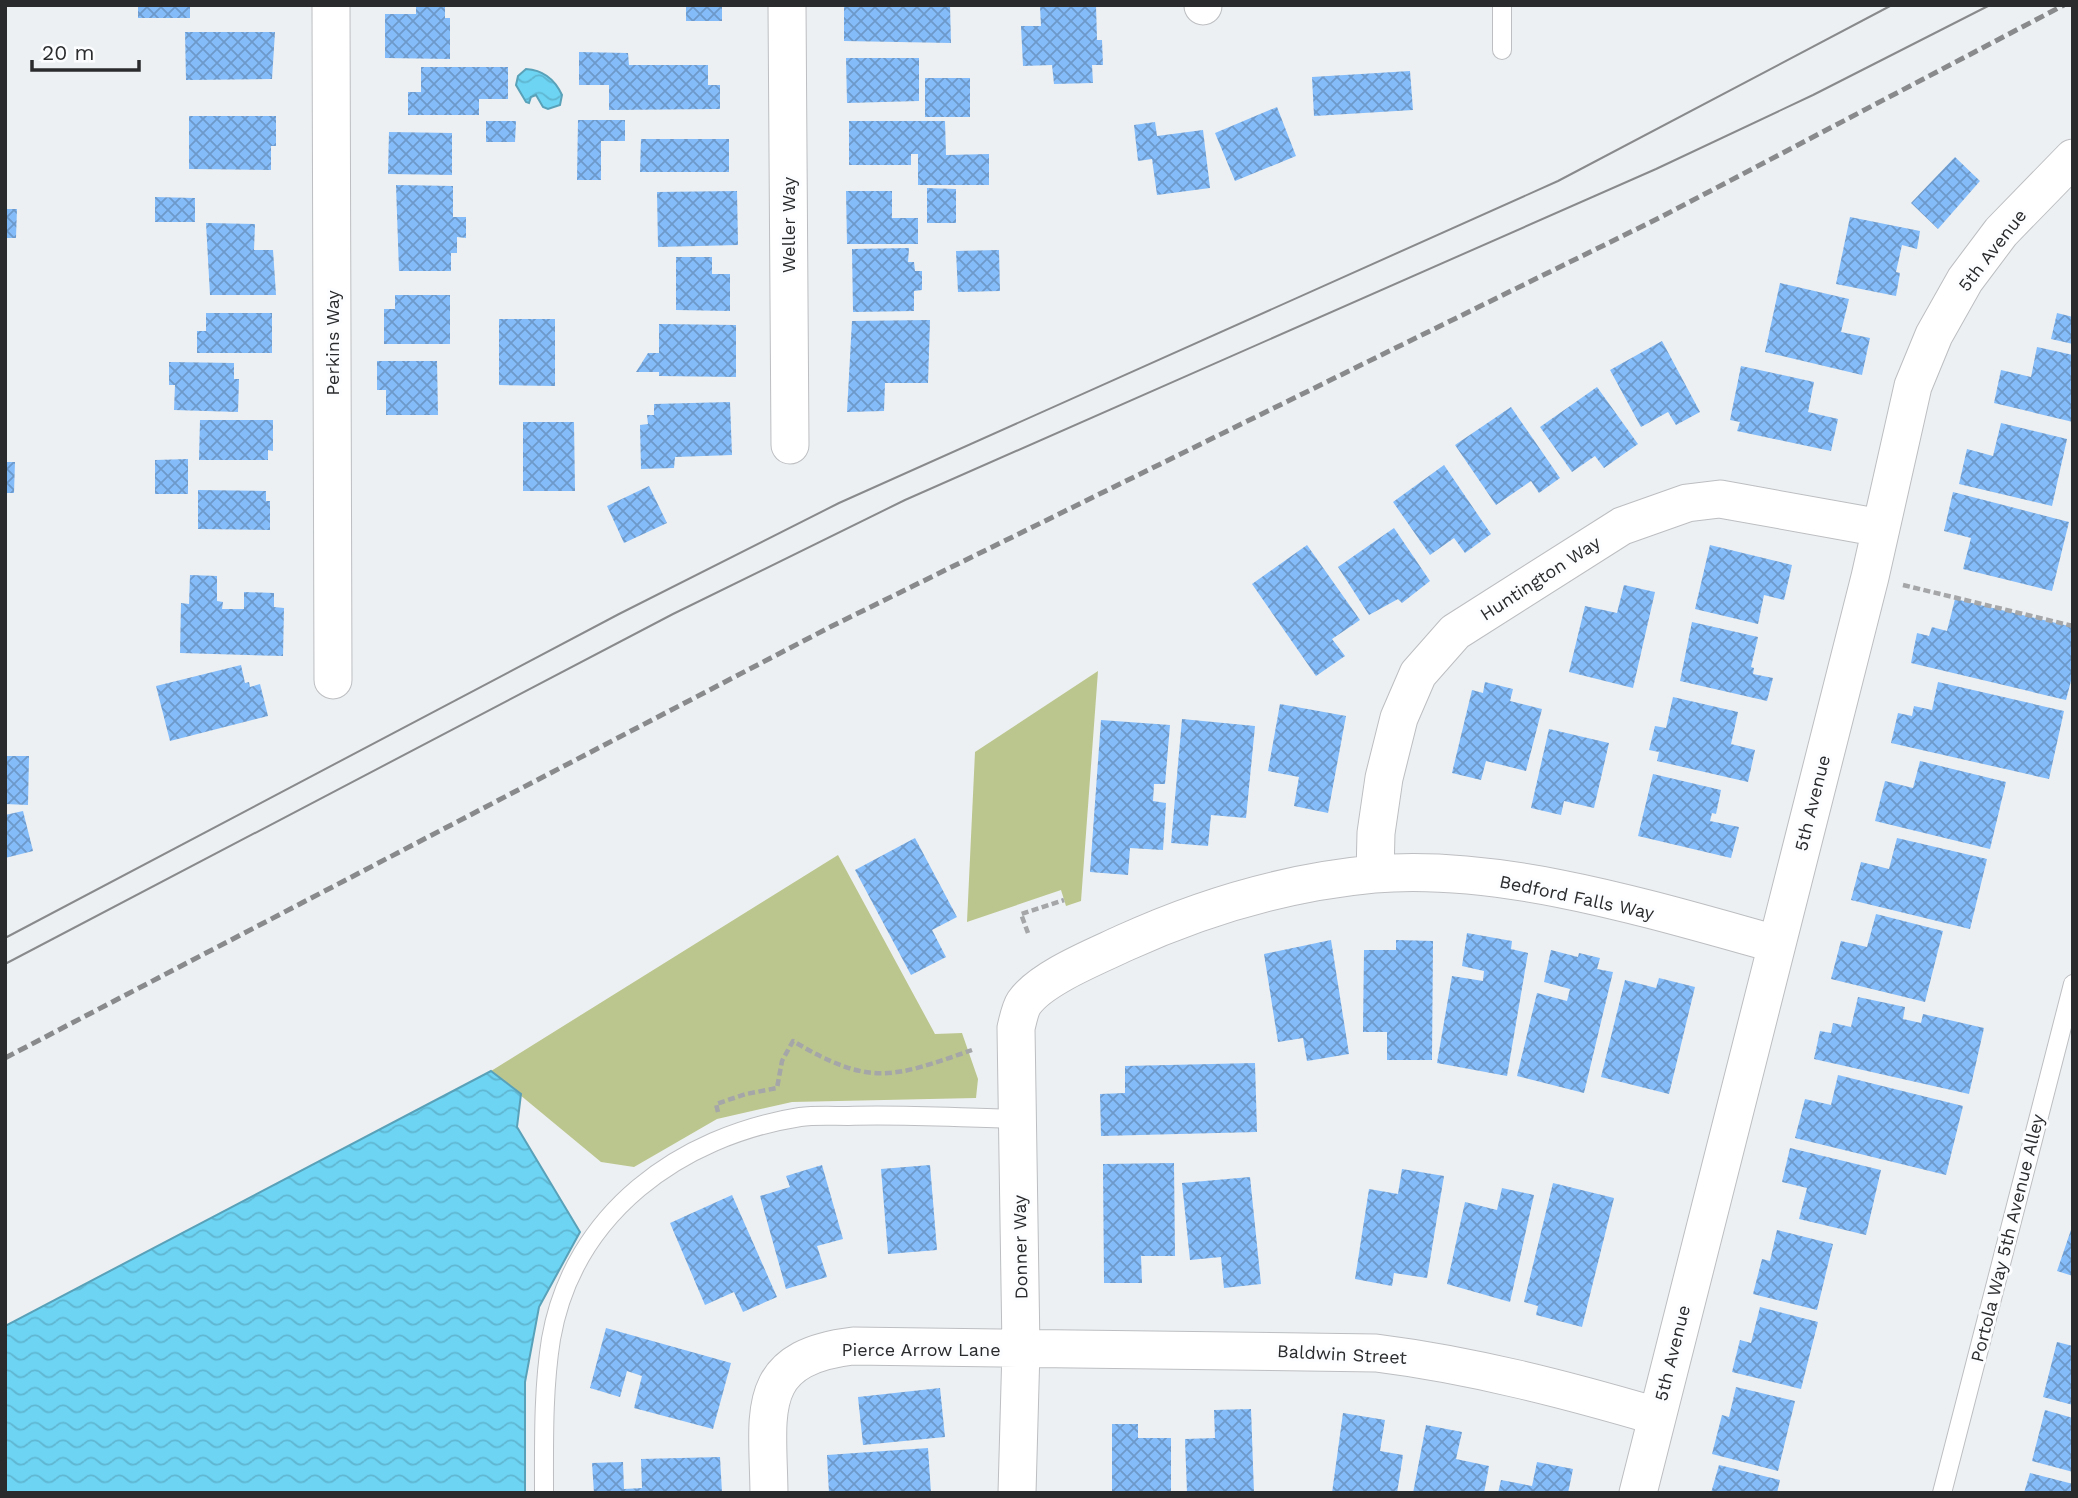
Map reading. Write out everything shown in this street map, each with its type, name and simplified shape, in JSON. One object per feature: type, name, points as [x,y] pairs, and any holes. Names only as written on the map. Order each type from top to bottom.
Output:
[{"type":"street","name":"Perkins Way","points":[[331,5],[333,680]]},
{"type":"street","name":"Weller Way","points":[[787,5],[790,445]]},
{"type":"street","name":"5th Avenue","points":[[1638,1493],[1870,577],[1913,386],[1934,335],[1965,280],[2001,232],[2073,158]]},
{"type":"street","name":"Huntington Way","points":[[1375,874],[1384,778],[1399,718],[1418,674],[1455,632],[1622,526],[1687,503],[1720,499],[1881,528]]},
{"type":"street","name":"Bedford Falls Way","points":[[1024,1003],[1045,984],[1158,928],[1241,900],[1303,884],[1375,874],[1436,874],[1508,880],[1776,944]]},
{"type":"street","name":"Donner Way","points":[[1017,1493],[1021,1349],[1016,1028],[1024,1003]]},
{"type":"street","name":"Pierce Arrow Lane","points":[[769,1493],[770,1395],[794,1362],[826,1349],[853,1346],[1021,1349]]},
{"type":"street","name":"Baldwin Street","points":[[1021,1349],[1376,1353],[1473,1368],[1656,1416]]},
{"type":"lane","points":[[1502,5],[1502,50]]},
{"type":"lane","name":"Portola Way 5th Avenue Alley","points":[[1942,1493],[2073,984]]},
{"type":"lane","points":[[544,1493],[545,1400],[552,1338],[561,1301],[575,1268],[601,1227],[629,1194],[691,1151],[737,1131],[802,1117],[869,1115],[1018,1119]]},
{"type":"path","points":[[1870,577],[2073,626]]},
{"type":"path","points":[[1028,933],[1021,914],[1064,900]]},
{"type":"path","points":[[722,1119],[716,1104],[777,1088],[782,1061],[793,1041],[832,1064],[886,1074],[913,1070],[972,1050]]},
{"type":"green space","points":[[1098,671],[1081,901],[1066,906],[1061,890],[967,922],[975,752]]},
{"type":"green space","points":[[838,855],[935,1034],[962,1033],[978,1079],[976,1098],[792,1102],[717,1119],[634,1167],[601,1162],[491,1071]]},
{"type":"water","points":[[526,69],[538,71],[552,80],[562,95],[560,105],[548,109],[543,107],[536,95],[531,97],[529,103],[526,102],[516,85],[518,76]]},
{"type":"water","points":[[491,1071],[521,1094],[517,1127],[580,1232],[539,1307],[525,1382],[525,1493],[5,1493],[5,1326]]},
{"type":"building","points":[[138,5],[190,5],[190,18],[138,18]]},
{"type":"building","points":[[416,5],[445,5],[445,18],[450,18],[450,59],[385,58],[385,14],[416,14]]},
{"type":"building","points":[[686,5],[722,5],[722,21],[686,21]]},
{"type":"building","points":[[844,5],[950,5],[951,43],[844,41]]},
{"type":"building","points":[[1096,5],[1097,40],[1102,40],[1103,65],[1092,65],[1093,83],[1054,84],[1052,65],[1023,66],[1021,26],[1041,26],[1040,7]]},
{"type":"building","points":[[185,32],[275,32],[272,79],[186,80]]},
{"type":"building","points":[[579,52],[628,53],[629,65],[708,65],[708,85],[720,85],[720,109],[609,110],[609,85],[579,85]]},
{"type":"building","points":[[846,58],[919,58],[919,101],[847,103]]},
{"type":"building","points":[[421,67],[508,67],[508,99],[479,99],[479,115],[408,115],[408,92],[421,92]]},
{"type":"building","points":[[1410,71],[1413,110],[1314,116],[1312,77]]},
{"type":"building","points":[[925,78],[970,78],[970,117],[925,117]]},
{"type":"building","points":[[1277,107],[1296,156],[1235,181],[1215,133]]},
{"type":"building","points":[[189,116],[276,116],[276,146],[271,146],[271,170],[189,169]]},
{"type":"building","points":[[578,120],[625,120],[625,141],[601,141],[601,180],[577,180]]},
{"type":"building","points":[[486,121],[516,121],[515,142],[486,142]]},
{"type":"building","points":[[849,121],[945,121],[946,155],[989,154],[989,185],[918,185],[918,154],[911,154],[911,165],[849,165]]},
{"type":"building","points":[[1155,122],[1157,136],[1203,130],[1210,188],[1157,195],[1152,159],[1138,161],[1134,125]]},
{"type":"building","points":[[389,132],[452,133],[452,175],[388,174]]},
{"type":"building","points":[[641,139],[729,139],[729,172],[640,172]]},
{"type":"building","points":[[1955,157],[1980,181],[1938,229],[1911,203]]},
{"type":"building","points":[[396,185],[453,186],[453,217],[466,217],[466,238],[457,237],[457,253],[451,253],[451,271],[399,271]]},
{"type":"building","points":[[927,188],[956,189],[956,223],[927,223]]},
{"type":"building","points":[[737,191],[738,245],[658,247],[657,192]]},
{"type":"building","points":[[846,191],[892,191],[892,218],[918,218],[918,244],[847,244]]},
{"type":"building","points":[[155,197],[195,198],[195,222],[155,222]]},
{"type":"building","points":[[5,209],[17,209],[16,238],[5,238]]},
{"type":"building","points":[[1850,217],[1920,231],[1917,249],[1902,245],[1896,272],[1900,273],[1896,296],[1836,284]]},
{"type":"building","points":[[206,223],[255,224],[254,250],[273,250],[276,295],[210,295]]},
{"type":"building","points":[[909,248],[908,262],[914,262],[915,271],[922,271],[922,290],[914,291],[914,311],[853,312],[852,249]]},
{"type":"building","points":[[999,250],[1000,291],[958,292],[956,251]]},
{"type":"building","points":[[676,257],[712,257],[712,274],[730,274],[730,311],[676,310]]},
{"type":"building","points":[[1780,283],[1849,299],[1841,332],[1870,338],[1862,375],[1765,352]]},
{"type":"building","points":[[395,295],[450,295],[450,344],[384,344],[384,309],[395,309]]},
{"type":"building","points":[[206,313],[272,313],[272,353],[197,353],[197,331],[206,331]]},
{"type":"building","points":[[2057,313],[2073,317],[2073,344],[2051,339]]},
{"type":"building","points":[[499,319],[555,319],[555,386],[499,385]]},
{"type":"building","points":[[930,320],[928,383],[885,383],[884,411],[847,412],[852,321]]},
{"type":"building","points":[[659,324],[736,325],[736,377],[659,376],[659,372],[636,372],[648,353],[659,353]]},
{"type":"building","points":[[1662,341],[1700,412],[1676,425],[1668,412],[1641,427],[1610,370]]},
{"type":"building","points":[[2037,347],[2073,355],[2073,422],[1994,403],[2001,370],[2031,377]]},
{"type":"building","points":[[377,361],[437,361],[438,415],[386,415],[386,390],[377,390]]},
{"type":"building","points":[[169,362],[234,363],[234,379],[239,379],[238,412],[174,410],[175,385],[169,385]]},
{"type":"building","points":[[1741,366],[1814,382],[1808,412],[1838,419],[1831,451],[1737,431],[1740,422],[1730,420]]},
{"type":"building","points":[[1597,387],[1638,444],[1604,468],[1595,456],[1572,472],[1540,427]]},
{"type":"building","points":[[730,402],[732,455],[675,457],[674,468],[641,469],[640,425],[648,424],[647,415],[654,415],[654,404]]},
{"type":"building","points":[[1511,407],[1560,478],[1539,493],[1531,481],[1496,505],[1455,445]]},
{"type":"building","points":[[200,420],[273,420],[273,451],[268,450],[268,460],[199,460]]},
{"type":"building","points":[[523,422],[574,422],[575,491],[523,491]]},
{"type":"building","points":[[2001,423],[2067,439],[2052,506],[1959,484],[1967,449],[1993,456]]},
{"type":"building","points":[[188,459],[188,494],[155,494],[155,460]]},
{"type":"building","points":[[5,462],[15,462],[14,493],[5,493]]},
{"type":"building","points":[[1444,465],[1491,534],[1465,553],[1454,538],[1430,555],[1393,502]]},
{"type":"building","points":[[649,486],[667,523],[624,543],[607,506]]},
{"type":"building","points":[[198,490],[266,491],[266,501],[270,501],[270,530],[198,529]]},
{"type":"building","points":[[1953,492],[2069,522],[2052,591],[1963,569],[1971,538],[1944,531]]},
{"type":"building","points":[[1394,528],[1430,581],[1402,603],[1398,599],[1369,615],[1338,567]]},
{"type":"building","points":[[1307,545],[1360,620],[1332,639],[1345,656],[1316,676],[1252,584]]},
{"type":"building","points":[[1710,545],[1792,565],[1784,600],[1764,595],[1758,624],[1695,609]]},
{"type":"building","points":[[190,575],[217,576],[217,601],[223,602],[222,609],[244,609],[244,592],[274,593],[274,607],[284,608],[283,656],[180,653],[181,603],[189,604]]},
{"type":"building","points":[[1624,585],[1655,592],[1633,688],[1569,672],[1585,606],[1617,613]]},
{"type":"building","points":[[1955,599],[2073,627],[2073,673],[2066,700],[1911,663],[1917,633],[1929,636],[1932,627],[1947,631]]},
{"type":"building","points":[[1692,622],[1758,637],[1751,667],[1754,668],[1753,674],[1773,678],[1767,701],[1680,681]]},
{"type":"building","points":[[241,665],[245,683],[249,682],[250,687],[260,684],[268,716],[170,741],[156,686]]},
{"type":"building","points":[[1485,682],[1513,689],[1510,701],[1542,709],[1526,771],[1486,761],[1481,780],[1452,773],[1472,690],[1483,693]]},
{"type":"building","points":[[1938,682],[2064,711],[2049,779],[1891,743],[1898,713],[1912,716],[1914,706],[1932,710]]},
{"type":"building","points":[[1673,697],[1738,712],[1731,744],[1755,750],[1748,782],[1657,761],[1659,752],[1649,750],[1655,726],[1666,728]]},
{"type":"building","points":[[1280,704],[1346,716],[1328,813],[1294,806],[1299,777],[1268,771]]},
{"type":"building","points":[[1182,719],[1255,726],[1246,818],[1211,815],[1208,846],[1171,843]]},
{"type":"building","points":[[1101,720],[1170,725],[1165,784],[1154,784],[1153,801],[1166,803],[1163,850],[1130,848],[1128,875],[1090,872]]},
{"type":"building","points":[[1549,729],[1609,743],[1594,808],[1564,801],[1561,815],[1531,808]]},
{"type":"building","points":[[5,756],[29,756],[28,805],[5,804]]},
{"type":"building","points":[[1920,761],[2006,782],[1990,849],[1875,821],[1885,781],[1913,788]]},
{"type":"building","points":[[1653,774],[1721,790],[1716,814],[1712,813],[1710,821],[1739,827],[1731,858],[1638,836]]},
{"type":"building","points":[[23,811],[33,851],[5,858],[5,815]]},
{"type":"building","points":[[915,838],[957,917],[932,930],[946,957],[911,975],[855,870]]},
{"type":"building","points":[[1897,838],[1987,859],[1970,929],[1851,900],[1861,862],[1889,869]]},
{"type":"building","points":[[1876,914],[1943,931],[1925,1002],[1831,979],[1841,941],[1867,947]]},
{"type":"building","points":[[1467,933],[1512,941],[1511,949],[1528,953],[1507,1076],[1437,1063],[1452,976],[1483,981],[1484,971],[1462,966]]},
{"type":"building","points":[[1331,940],[1349,1054],[1307,1061],[1303,1038],[1278,1042],[1264,954]]},
{"type":"building","points":[[1396,940],[1433,941],[1432,1060],[1387,1060],[1387,1032],[1363,1032],[1364,950],[1396,950]]},
{"type":"building","points":[[1551,950],[1578,957],[1579,953],[1600,958],[1597,969],[1613,972],[1584,1093],[1517,1076],[1537,993],[1567,1001],[1570,989],[1544,982]]},
{"type":"building","points":[[1659,978],[1695,987],[1669,1094],[1601,1077],[1625,980],[1656,988]]},
{"type":"building","points":[[1858,997],[1905,1007],[1903,1019],[1921,1023],[1923,1014],[1984,1028],[1969,1094],[1814,1059],[1820,1031],[1831,1033],[1833,1023],[1851,1027]]},
{"type":"building","points":[[1255,1063],[1257,1132],[1101,1136],[1100,1094],[1125,1093],[1125,1066]]},
{"type":"building","points":[[1838,1075],[1963,1106],[1946,1175],[1795,1138],[1805,1099],[1831,1105]]},
{"type":"building","points":[[1790,1148],[1881,1170],[1866,1235],[1799,1219],[1807,1188],[1782,1182]]},
{"type":"building","points":[[1174,1163],[1175,1256],[1141,1256],[1142,1283],[1104,1283],[1103,1164]]},
{"type":"building","points":[[822,1165],[843,1239],[817,1246],[827,1277],[786,1289],[760,1196],[790,1187],[786,1176]]},
{"type":"building","points":[[930,1165],[937,1250],[888,1254],[881,1169]]},
{"type":"building","points":[[1402,1169],[1444,1176],[1427,1278],[1394,1273],[1392,1286],[1355,1279],[1369,1189],[1398,1194]]},
{"type":"building","points":[[1250,1177],[1261,1284],[1224,1288],[1221,1257],[1190,1260],[1182,1183]]},
{"type":"building","points":[[1553,1183],[1614,1198],[1582,1327],[1536,1315],[1538,1306],[1524,1302]]},
{"type":"building","points":[[1502,1188],[1534,1195],[1510,1302],[1447,1284],[1465,1202],[1497,1210]]},
{"type":"building","points":[[732,1195],[777,1297],[743,1312],[734,1292],[705,1305],[670,1223]]},
{"type":"building","points":[[2073,1224],[2073,1276],[2057,1271]]},
{"type":"building","points":[[1777,1230],[1833,1244],[1817,1310],[1753,1294],[1762,1259],[1770,1261]]},
{"type":"building","points":[[1760,1307],[1818,1322],[1801,1389],[1732,1372],[1740,1340],[1751,1343]]},
{"type":"building","points":[[606,1328],[731,1363],[713,1429],[634,1408],[642,1376],[627,1371],[620,1397],[590,1388]]},
{"type":"building","points":[[2057,1342],[2073,1346],[2073,1405],[2043,1397]]},
{"type":"building","points":[[1736,1387],[1795,1401],[1778,1471],[1712,1454],[1722,1415],[1729,1417]]},
{"type":"building","points":[[940,1388],[945,1437],[863,1445],[858,1397]]},
{"type":"building","points":[[1251,1409],[1254,1493],[1187,1493],[1185,1439],[1215,1438],[1214,1410]]},
{"type":"building","points":[[2045,1410],[2073,1418],[2073,1472],[2032,1461]]},
{"type":"building","points":[[1343,1413],[1385,1420],[1380,1451],[1403,1455],[1397,1493],[1332,1493]]},
{"type":"building","points":[[1112,1424],[1138,1424],[1138,1438],[1171,1438],[1171,1493],[1112,1493]]},
{"type":"building","points":[[1426,1425],[1462,1432],[1456,1459],[1489,1466],[1484,1493],[1413,1493]]},
{"type":"building","points":[[928,1448],[931,1493],[829,1493],[827,1455]]},
{"type":"building","points":[[720,1457],[722,1493],[594,1493],[592,1463],[623,1462],[624,1489],[642,1488],[641,1459]]},
{"type":"building","points":[[1537,1462],[1573,1469],[1568,1493],[1498,1493],[1501,1480],[1532,1486]]},
{"type":"building","points":[[1719,1465],[1780,1480],[1777,1493],[1711,1493]]},
{"type":"building","points":[[2030,1473],[2073,1484],[2073,1493],[2024,1493]]},
{"type":"tram line","points":[[5,938],[619,614],[839,503],[1558,181],[1892,5]]},
{"type":"tram line","points":[[5,964],[673,614],[905,500],[1656,169],[1813,95],[1990,5]]},
{"type":"railway","points":[[5,1058],[832,626],[1659,218],[2064,5]]}]
